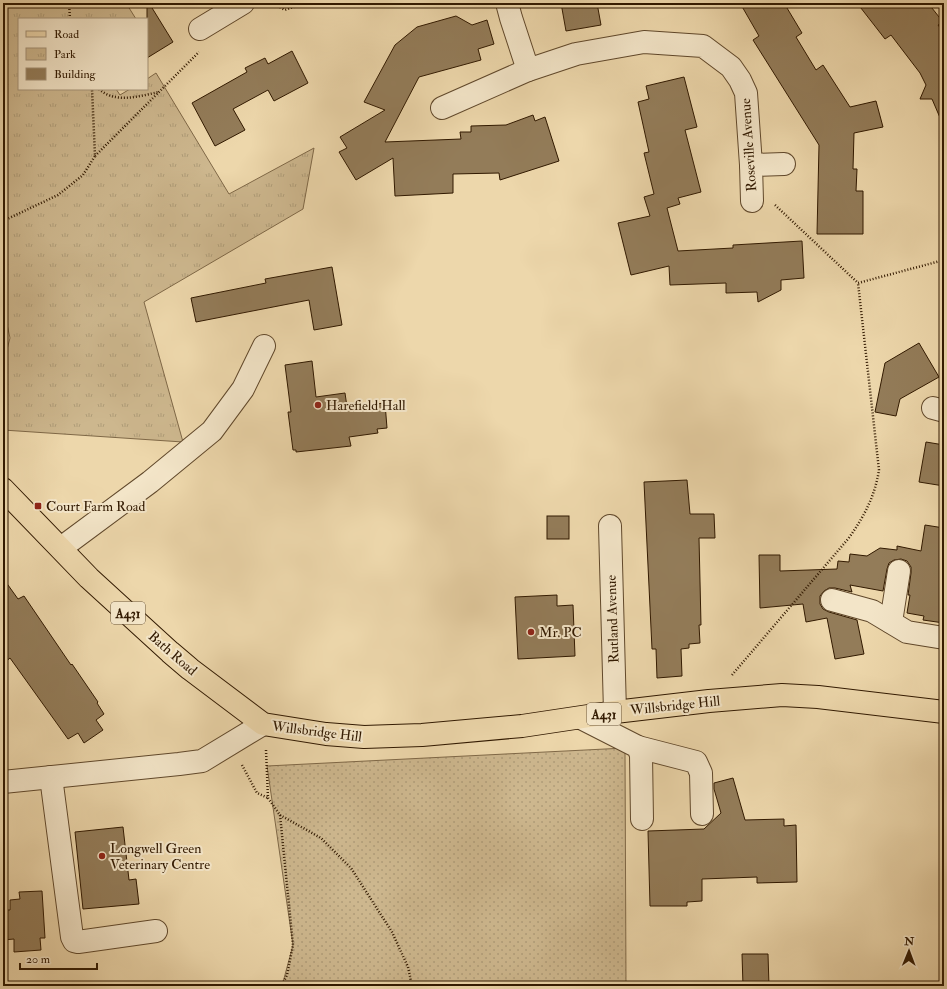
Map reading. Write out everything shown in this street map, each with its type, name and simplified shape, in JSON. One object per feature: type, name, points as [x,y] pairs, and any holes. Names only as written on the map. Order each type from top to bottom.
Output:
[{"type":"main road","name":"Bath Road","points":[[3,489],[89,578],[190,669],[263,724]]},
{"type":"main road","name":"Willsbridge Hill","points":[[263,724],[326,734],[364,737],[422,735],[506,728],[615,712],[709,701],[782,695],[818,697],[944,712]]},
{"type":"street","points":[[204,26],[243,3]]},
{"type":"street","points":[[508,3],[511,18],[528,70]]},
{"type":"street","name":"Roseville Avenue","points":[[442,108],[528,70],[576,54],[644,42],[703,46],[731,68],[740,80],[746,93],[752,195]]},
{"type":"street","points":[[751,165],[784,164]]},
{"type":"street","points":[[60,548],[150,482],[212,431],[242,389],[264,346]]},
{"type":"street","name":"Rutland Avenue","points":[[610,526],[615,712]]},
{"type":"street","points":[[891,622],[899,571]]},
{"type":"street","points":[[832,600],[872,611],[907,632],[944,638]]},
{"type":"street","points":[[581,718],[638,747],[696,762],[701,773],[702,814]]},
{"type":"street","points":[[3,782],[202,761],[263,724]]},
{"type":"street","points":[[638,747],[641,755],[642,819]]},
{"type":"street","points":[[51,777],[72,937],[74,941],[78,942],[156,931]]},
{"type":"path","points":[[69,3],[70,18]]},
{"type":"path","points":[[272,3],[285,10],[305,3]]},
{"type":"path","points":[[3,220],[58,195],[82,175],[95,156],[199,53],[204,26]]},
{"type":"path","points":[[92,90],[95,156]]},
{"type":"path","points":[[100,90],[105,95],[130,98],[160,92]]},
{"type":"path","points":[[709,701],[848,539],[861,520],[876,487],[879,470],[858,283],[763,193],[752,195]]},
{"type":"path","points":[[858,283],[944,260]]},
{"type":"path","points":[[263,724],[268,766],[268,798]]},
{"type":"path","points":[[231,744],[257,793],[268,798],[280,815],[321,838],[351,868],[392,932],[408,967],[412,986]]},
{"type":"path","points":[[280,815],[293,945],[287,975],[282,985]]},
{"type":"green space","points":[[3,3],[126,3],[135,18],[18,18],[18,90],[117,90],[120,95],[128,90],[148,90],[148,78],[156,73],[229,194],[314,148],[303,209],[144,302],[183,442],[3,430],[3,365],[10,338],[3,310]]},
{"type":"green space","points":[[625,748],[626,986],[282,986],[293,945],[267,766]]},
{"type":"building","points":[[147,3],[149,3],[173,42],[148,57],[148,18]]},
{"type":"building","points":[[561,3],[597,3],[601,25],[566,31]]},
{"type":"building","points":[[740,3],[784,3],[802,33],[796,37],[816,70],[823,65],[850,107],[876,101],[883,127],[854,133],[853,169],[857,169],[856,191],[863,191],[863,234],[817,234],[819,145],[753,40],[759,36]]},
{"type":"building","points":[[857,3],[928,3],[943,22],[938,25],[944,33],[944,127],[932,99],[920,99],[926,85],[920,73],[891,35],[885,39]]},
{"type":"building","points":[[456,16],[472,25],[487,20],[494,44],[478,49],[481,60],[419,77],[385,142],[461,139],[460,132],[471,132],[471,126],[506,125],[533,115],[535,121],[545,117],[559,161],[500,180],[499,173],[453,174],[453,193],[395,196],[393,158],[356,180],[339,152],[347,148],[340,137],[385,110],[364,102],[395,45],[417,27]]},
{"type":"building","points":[[292,51],[308,83],[274,101],[268,90],[233,109],[245,130],[215,146],[192,103],[247,72],[245,68],[265,58],[268,64]]},
{"type":"building","points":[[684,77],[697,127],[685,130],[701,192],[678,198],[680,204],[667,208],[678,251],[733,248],[733,245],[802,241],[804,278],[781,280],[781,290],[758,302],[757,292],[726,293],[726,283],[670,285],[669,266],[631,275],[618,223],[650,216],[644,197],[654,194],[644,153],[649,152],[638,102],[649,99],[646,86]]},
{"type":"building","points":[[332,267],[342,325],[314,330],[309,300],[196,322],[191,298],[266,283],[265,279]]},
{"type":"building","points":[[919,343],[939,377],[900,399],[896,416],[875,412],[885,363]]},
{"type":"building","name":"Harefield Hall","points":[[312,361],[316,397],[345,393],[347,407],[385,403],[387,428],[377,429],[378,433],[349,437],[351,446],[296,452],[296,450],[293,450],[288,412],[291,412],[285,365]]},
{"type":"building","points":[[926,442],[944,445],[944,486],[919,482]]},
{"type":"building","points":[[687,480],[690,514],[714,514],[715,538],[699,538],[700,643],[689,644],[689,648],[681,649],[682,676],[657,678],[656,649],[652,649],[644,482]]},
{"type":"building","points":[[547,516],[569,516],[569,539],[547,539]]},
{"type":"building","points":[[925,525],[944,528],[944,623],[923,620],[924,616],[907,613],[910,595],[908,595],[911,567],[907,561],[901,559],[894,560],[889,563],[883,591],[850,585],[852,592],[829,588],[820,596],[820,604],[823,609],[857,620],[864,654],[835,659],[827,618],[806,622],[803,604],[760,608],[759,555],[780,555],[780,571],[837,569],[838,561],[849,562],[850,554],[867,556],[880,548],[897,550],[897,546],[921,551]]},
{"type":"building","points":[[3,578],[18,599],[24,596],[98,702],[97,703],[104,714],[96,720],[103,730],[84,743],[78,733],[68,739],[10,658],[3,664]]},
{"type":"building","points":[[557,595],[557,606],[573,605],[575,656],[518,659],[515,597]]},
{"type":"building","points":[[733,778],[745,820],[784,819],[784,826],[796,825],[797,882],[757,883],[757,877],[702,879],[702,901],[687,902],[687,906],[650,906],[648,831],[704,829],[721,813],[714,789],[714,783]]},
{"type":"building","name":"Longwell Green Veterinary Centre","points":[[123,827],[129,880],[136,879],[139,904],[83,909],[75,832]]},
{"type":"building","points":[[42,891],[45,938],[40,938],[41,950],[14,952],[14,939],[3,940],[3,910],[10,910],[10,900],[20,899],[19,892]]},
{"type":"building","points":[[742,954],[768,954],[769,986],[743,986]]},
{"type":"place","name":"Harefield Hall","points":[[318,405]]},
{"type":"place","name":"Court Farm Road","points":[[38,506]]},
{"type":"place","name":"Mr. PC","points":[[531,632]]},
{"type":"place","name":"Longwell Green Veterinary Centre","points":[[102,856]]}]
